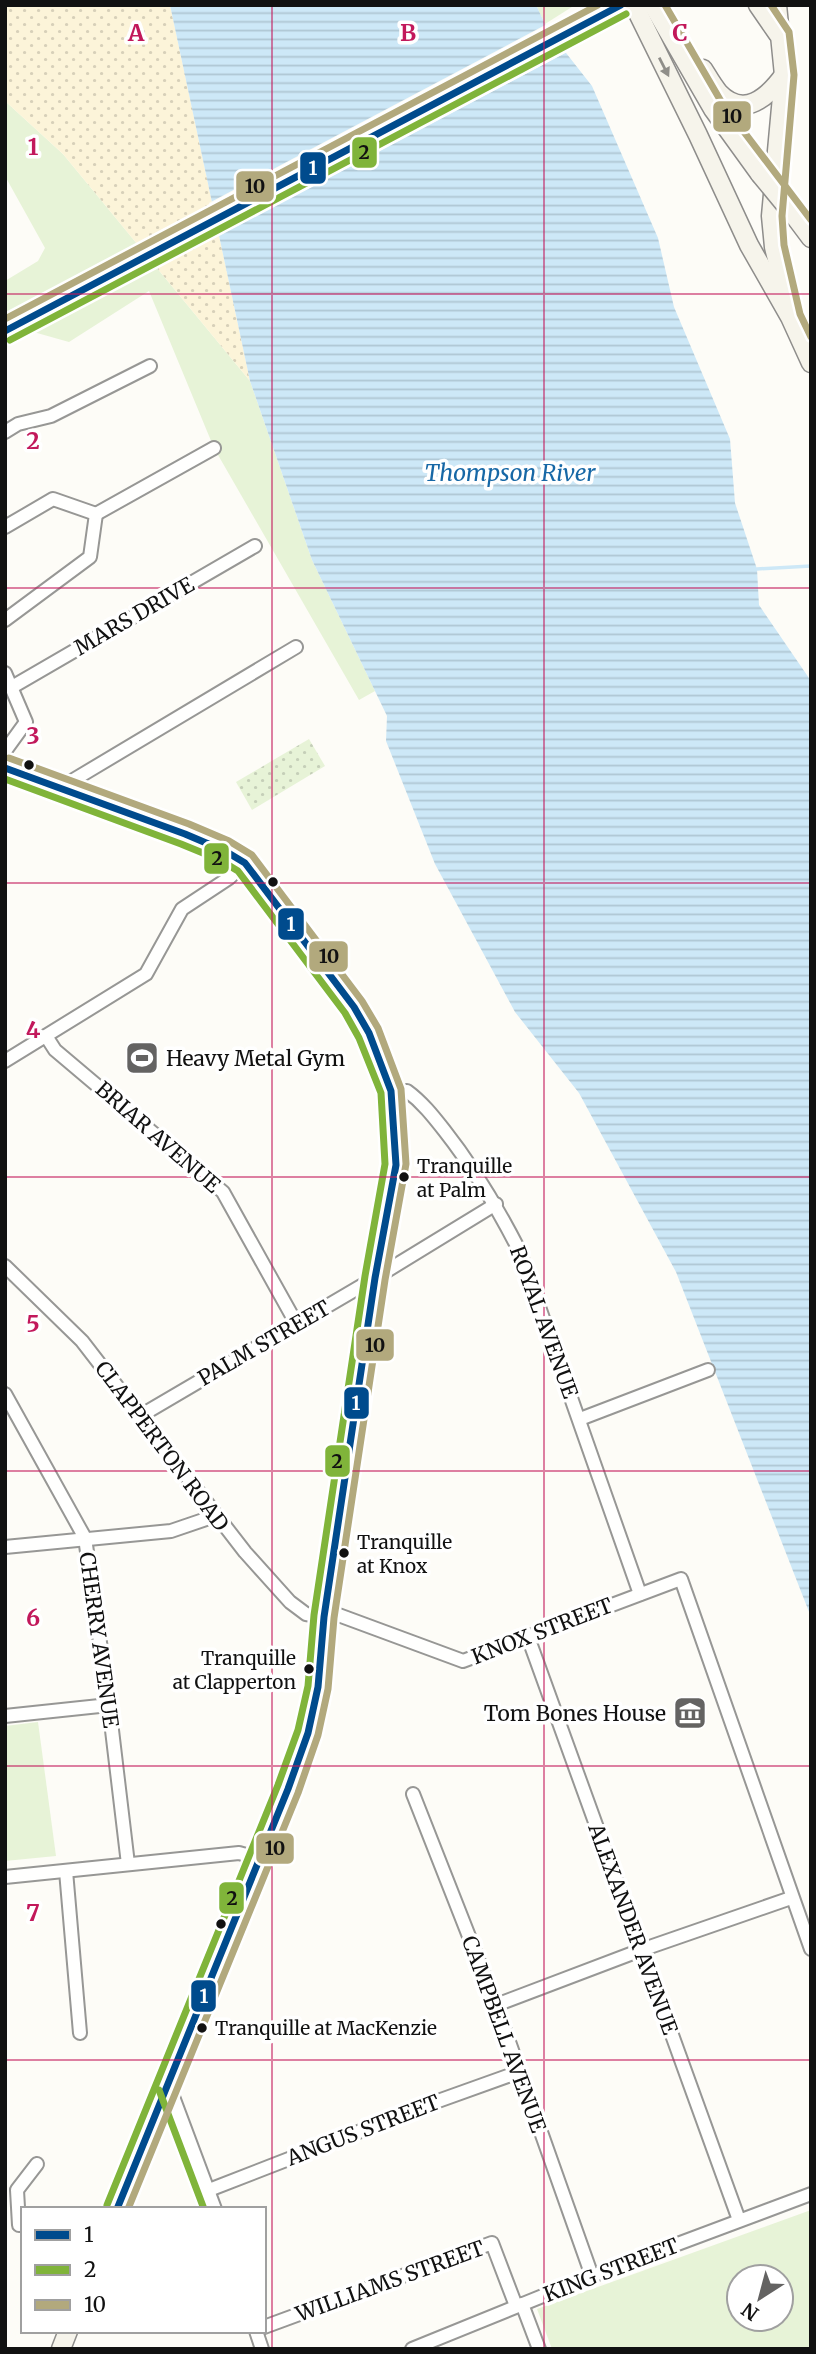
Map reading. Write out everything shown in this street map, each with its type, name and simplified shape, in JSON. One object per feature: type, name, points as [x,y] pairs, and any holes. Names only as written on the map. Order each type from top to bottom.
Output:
[{"type":"main road","points":[[6,330],[621,5]]},
{"type":"main road","points":[[634,5],[750,245],[790,317],[811,363]]},
{"type":"main road","points":[[653,5],[713,109],[811,238]]},
{"type":"main road","points":[[758,5],[779,35]]},
{"type":"main road","points":[[777,5],[783,75],[771,216],[774,247],[790,317]]},
{"type":"main road","points":[[664,23],[693,54],[718,92],[727,99],[747,104],[761,100],[772,91],[783,75]]},
{"type":"main road","points":[[5,768],[185,834],[225,851],[245,863],[354,1007],[369,1033],[391,1091],[396,1165],[375,1278],[324,1613],[318,1687],[309,1733],[169,2086],[118,2207]]},
{"type":"street","points":[[5,432],[18,424],[51,416],[150,366]]},
{"type":"street","points":[[5,527],[54,499],[96,514],[214,448]]},
{"type":"street","points":[[5,620],[90,557],[96,514]]},
{"type":"street","name":"MARS DRIVE","points":[[12,687],[255,546]]},
{"type":"street","points":[[60,788],[296,647]]},
{"type":"street","points":[[5,673],[26,722],[5,751]]},
{"type":"street","points":[[5,1061],[146,974],[181,909],[229,878],[245,863]]},
{"type":"street","name":"BRIAR AVENUE","points":[[47,1036],[55,1049],[223,1192],[296,1323]]},
{"type":"street","name":"ROYAL AVENUE","points":[[391,1091],[407,1091],[427,1109],[468,1161],[496,1205],[519,1250],[640,1594]]},
{"type":"street","name":"PALM STREET","points":[[140,1416],[496,1205]]},
{"type":"street","name":"CLAPPERTON ROAD","points":[[5,1266],[82,1341],[215,1516],[290,1602],[306,1614],[324,1613]]},
{"type":"street","points":[[580,1419],[708,1370]]},
{"type":"street","name":"CHERRY AVENUE","points":[[5,1394],[85,1538],[128,1864]]},
{"type":"street","points":[[5,1547],[170,1531],[215,1516]]},
{"type":"street","name":"KNOX STREET","points":[[324,1613],[463,1661],[681,1579],[791,1898]]},
{"type":"street","name":"ALEXANDER AVENUE","points":[[528,1637],[739,2220]]},
{"type":"street","points":[[5,1716],[109,1705]]},
{"type":"street","name":"CAMPBELL AVENUE","points":[[413,1794],[496,2005],[592,2276]]},
{"type":"street","points":[[5,1877],[239,1853],[260,1859]]},
{"type":"street","points":[[66,1871],[80,2033]]},
{"type":"street","points":[[496,2005],[641,1950],[791,1898],[811,1949]]},
{"type":"street","name":"ANGUS STREET","points":[[209,2190],[519,2072]]},
{"type":"street","points":[[169,2086],[214,2207]]},
{"type":"street","points":[[5,2222],[21,2226],[17,2190],[37,2164]]},
{"type":"street","name":"KING STREET","points":[[412,2349],[592,2276],[811,2193]]},
{"type":"street","name":"WILLIAMS STREET","points":[[266,2327],[492,2243],[519,2305]]},
{"type":"street","points":[[519,2305],[539,2349]]},
{"type":"green space","points":[[536,5],[575,5],[545,24]]},
{"type":"green space","points":[[5,101],[63,154],[250,381],[312,560],[375,691],[359,700],[214,448],[149,291],[69,342],[5,324],[5,281],[38,261],[45,248],[5,176]]},
{"type":"green space","points":[[309,739],[325,766],[252,810],[236,782]]},
{"type":"green space","points":[[38,1722],[56,1856],[5,1861],[5,1726]]},
{"type":"green space","points":[[811,2210],[811,2349],[552,2349],[537,2309]]},
{"type":"sand","points":[[5,5],[170,5],[250,381],[63,154],[5,101]]},
{"type":"water","name":"Thompson River","points":[[170,5],[536,5],[548,30],[592,86],[658,238],[674,307],[730,439],[735,503],[757,569],[759,605],[811,681],[811,1617],[676,1272],[579,1093],[515,1012],[435,864],[386,741],[387,716],[312,560],[250,381]]},
{"type":"pier","points":[[549,23],[569,51],[216,237],[209,203]]},
{"type":"waterway","points":[[757,569],[811,566]]},
{"type":"transit line","name":"10","points":[[5,319],[598,5]]},
{"type":"transit line","name":"1","points":[[5,331],[621,5]]},
{"type":"transit line","name":"10","points":[[665,5],[722,103],[811,220]]},
{"type":"transit line","name":"10","points":[[771,5],[789,32],[794,75],[782,216],[784,245],[800,314],[811,337]]},
{"type":"transit line","name":"2","points":[[10,340],[626,14]]},
{"type":"transit line","name":"10","points":[[9,758],[189,824],[229,841],[252,855],[362,1001],[378,1028],[401,1089],[406,1164],[385,1280],[334,1618],[328,1689],[318,1735],[298,1793],[129,2207]]},
{"type":"transit line","name":"1","points":[[5,768],[185,834],[225,851],[245,863],[354,1007],[369,1033],[391,1091],[396,1165],[375,1278],[324,1617],[318,1687],[308,1733],[288,1789],[118,2207]]},
{"type":"transit line","name":"2","points":[[5,779],[181,844],[220,860],[238,871],[345,1013],[359,1038],[381,1093],[385,1164],[365,1276],[314,1615],[308,1686],[298,1730],[107,2205]]},
{"type":"transit line","name":"2","points":[[159,2090],[203,2207]]},
{"type":"place","name":"Heavy Metal Gym","points":[[142,1058]]},
{"type":"place","name":"Tranquille at Palm","points":[[404,1177]]},
{"type":"place","name":"Tranquille at Knox","points":[[344,1553]]},
{"type":"place","name":"Tranquille at Clapperton","points":[[309,1669]]},
{"type":"place","name":"Tom Bones House","points":[[690,1713]]},
{"type":"place","name":"Tranquille at MacKenzie","points":[[202,2028]]}]
